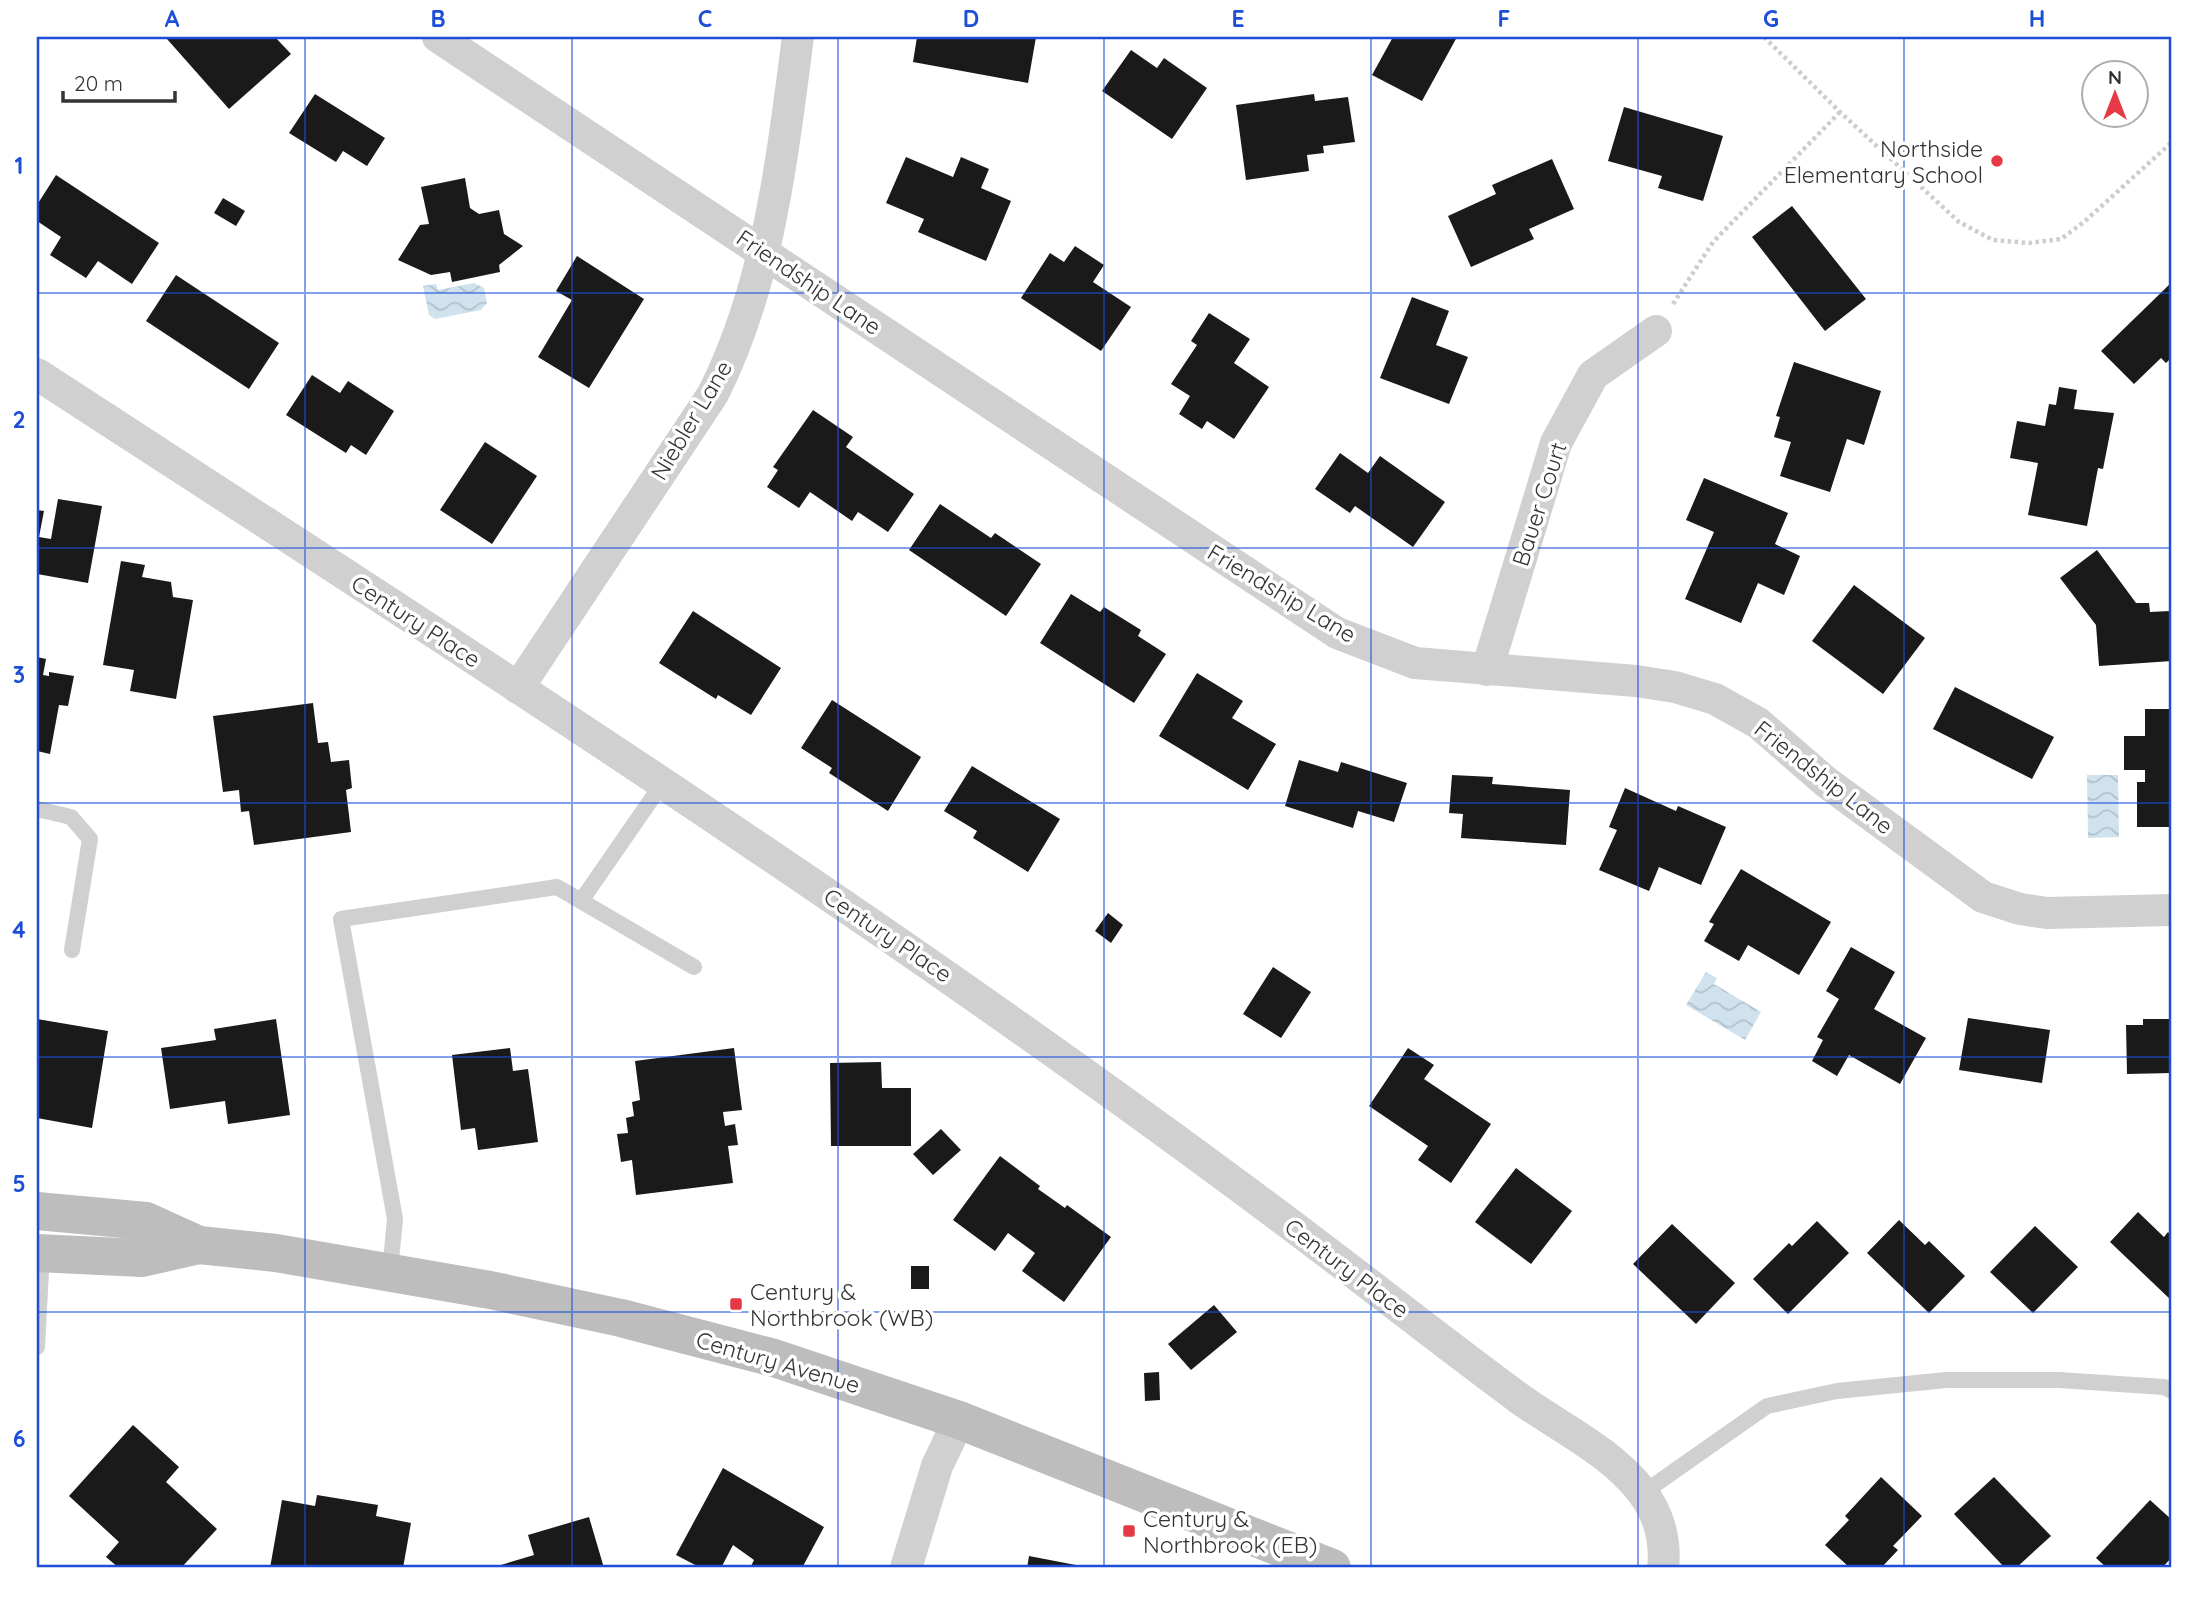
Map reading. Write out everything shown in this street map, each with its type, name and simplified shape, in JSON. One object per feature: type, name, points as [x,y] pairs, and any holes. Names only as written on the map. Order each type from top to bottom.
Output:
[{"type":"main road","name":"Century Avenue","points":[[37,1211],[146,1221],[199,1245],[390,1270],[633,1321],[774,1358],[959,1420],[1332,1568]]},
{"type":"main road","name":"Century Avenue","points":[[39,1253],[142,1258],[199,1245]]},
{"type":"street","name":"Friendship Lane","points":[[438,37],[1337,633],[1415,663],[1636,681],[1675,687],[1715,699],[1758,723],[1826,782],[1983,897],[2020,909],[2047,913],[2172,911]]},
{"type":"street","name":"Niebler Lane","points":[[519,688],[713,394],[729,362],[756,286],[782,159],[798,37]]},
{"type":"street","name":"Bauer Court","points":[[1487,670],[1556,443],[1593,375],[1656,331]]},
{"type":"street","name":"Century Place","points":[[37,374],[519,688],[933,965],[1205,1160],[1520,1399],[1620,1469],[1643,1493],[1657,1519],[1665,1547],[1663,1568]]},
{"type":"street","points":[[906,1568],[937,1466],[959,1420]]},
{"type":"lane","points":[[582,901],[662,784]]},
{"type":"lane","points":[[37,809],[71,817],[90,839],[72,950]]},
{"type":"lane","points":[[390,1270],[395,1219],[341,919],[557,887],[694,967]]},
{"type":"lane","points":[[37,1347],[39,1253]]},
{"type":"lane","points":[[1643,1493],[1767,1406],[1837,1391],[1946,1380],[2059,1380],[2164,1387],[2172,1391]]},
{"type":"path","points":[[1764,37],[1840,112],[1959,222],[1993,240],[2029,243],[2061,239],[2084,222],[2172,142]]},
{"type":"path","points":[[1656,331],[1713,242],[1840,112]]},
{"type":"water","points":[[474,283],[484,288],[487,303],[481,310],[435,319],[429,315],[423,286],[436,284],[438,290]]},
{"type":"water","points":[[2087,775],[2118,775],[2119,837],[2088,838]]},
{"type":"water","points":[[1706,972],[1717,978],[1714,984],[1761,1012],[1745,1040],[1686,1005]]},
{"type":"building","points":[[275,37],[291,54],[229,109],[167,39]]},
{"type":"building","points":[[917,37],[1036,37],[1028,83],[913,62]]},
{"type":"building","points":[[1393,37],[1457,37],[1422,101],[1372,75]]},
{"type":"building","points":[[1131,50],[1157,68],[1164,58],[1207,88],[1172,139],[1102,91]]},
{"type":"building","points":[[315,94],[385,138],[367,166],[343,151],[336,162],[289,133]]},
{"type":"building","points":[[1314,94],[1315,101],[1348,97],[1355,142],[1323,146],[1324,153],[1307,155],[1309,171],[1246,180],[1236,105]]},
{"type":"building","points":[[1624,107],[1723,136],[1703,201],[1658,188],[1662,176],[1608,161]]},
{"type":"building","points":[[906,157],[953,177],[961,157],[989,169],[981,188],[1011,201],[986,261],[918,232],[924,219],[886,203]]},
{"type":"building","points":[[1552,159],[1574,209],[1529,229],[1534,239],[1471,267],[1448,216],[1496,194],[1492,185]]},
{"type":"building","points":[[56,175],[159,243],[132,284],[98,261],[86,278],[50,255],[61,237],[37,221],[37,205]]},
{"type":"building","points":[[465,178],[470,208],[479,214],[499,210],[504,234],[523,246],[499,265],[500,272],[452,282],[450,272],[431,275],[398,260],[420,225],[429,224],[421,187]]},
{"type":"building","points":[[223,198],[245,211],[236,226],[214,213]]},
{"type":"building","points":[[1792,206],[1866,299],[1825,331],[1752,237]]},
{"type":"building","points":[[1075,246],[1104,265],[1093,282],[1131,307],[1101,351],[1021,298],[1050,253],[1064,262]]},
{"type":"building","points":[[577,256],[644,299],[589,388],[538,357],[572,300],[556,291]]},
{"type":"building","points":[[176,275],[279,343],[249,389],[146,321]]},
{"type":"building","points":[[2172,282],[2172,357],[2166,363],[2161,358],[2134,384],[2101,351]]},
{"type":"building","points":[[1412,297],[1449,311],[1436,345],[1468,357],[1449,404],[1380,378]]},
{"type":"building","points":[[1209,313],[1250,339],[1234,363],[1269,387],[1234,439],[1207,421],[1202,429],[1179,414],[1190,396],[1171,384],[1197,345],[1191,341]]},
{"type":"building","points":[[1794,362],[1881,391],[1864,445],[1847,439],[1830,492],[1780,476],[1791,442],[1774,437],[1780,417],[1776,416]]},
{"type":"building","points":[[312,375],[340,393],[348,381],[394,411],[366,455],[351,445],[346,453],[286,415]]},
{"type":"building","points":[[2059,387],[2077,390],[2074,409],[2114,413],[2103,469],[2098,468],[2087,526],[2028,515],[2038,463],[2010,458],[2017,421],[2045,426],[2049,404],[2056,405]]},
{"type":"building","points":[[813,410],[853,437],[846,447],[914,494],[888,532],[858,512],[852,521],[810,492],[799,508],[767,487],[778,470],[773,467]]},
{"type":"building","points":[[485,442],[537,476],[492,544],[440,510]]},
{"type":"building","points":[[1340,453],[1368,473],[1380,456],[1445,502],[1413,547],[1355,506],[1350,513],[1315,489]]},
{"type":"building","points":[[1704,478],[1788,513],[1775,544],[1800,556],[1784,595],[1758,583],[1741,623],[1685,599],[1714,532],[1686,520]]},
{"type":"building","points":[[58,499],[102,506],[88,583],[37,574],[37,510],[44,511],[39,537],[51,539]]},
{"type":"building","points":[[940,504],[991,538],[995,533],[1041,564],[1006,616],[909,550]]},
{"type":"building","points":[[2097,550],[2136,603],[2149,603],[2150,612],[2170,611],[2172,661],[2099,666],[2096,625],[2060,578]]},
{"type":"building","points":[[121,561],[145,565],[142,577],[171,582],[173,597],[193,600],[176,699],[130,691],[134,670],[103,665]]},
{"type":"building","points":[[1854,585],[1925,638],[1883,694],[1812,641]]},
{"type":"building","points":[[1071,594],[1100,612],[1104,607],[1141,630],[1138,636],[1166,654],[1134,703],[1040,643]]},
{"type":"building","points":[[693,611],[781,668],[751,715],[718,695],[716,699],[659,663]]},
{"type":"building","points":[[37,657],[46,659],[43,675],[49,676],[49,672],[74,676],[68,706],[59,705],[50,754],[37,751]]},
{"type":"building","points":[[1197,673],[1243,701],[1232,718],[1276,744],[1248,790],[1159,736]]},
{"type":"building","points":[[1955,687],[2054,737],[2032,779],[1933,729]]},
{"type":"building","points":[[832,700],[921,757],[888,811],[829,773],[832,768],[801,748]]},
{"type":"building","points":[[313,703],[318,743],[328,742],[331,762],[349,760],[352,788],[346,790],[351,832],[254,845],[249,811],[241,812],[239,790],[223,792],[213,716]]},
{"type":"building","points":[[2145,709],[2172,709],[2172,827],[2137,827],[2137,782],[2145,782],[2145,770],[2124,770],[2124,736],[2145,736]]},
{"type":"building","points":[[1299,760],[1338,772],[1341,762],[1407,783],[1394,822],[1358,811],[1353,828],[1285,806]]},
{"type":"building","points":[[972,766],[1060,819],[1028,872],[973,838],[977,831],[944,811]]},
{"type":"building","points":[[1452,775],[1493,777],[1492,784],[1570,790],[1566,845],[1461,838],[1463,814],[1449,813]]},
{"type":"building","points":[[1625,788],[1676,811],[1678,806],[1726,827],[1701,885],[1659,867],[1649,891],[1599,870],[1617,830],[1609,827]]},
{"type":"building","points":[[1741,869],[1831,922],[1799,975],[1748,945],[1739,961],[1704,941],[1714,924],[1709,922]]},
{"type":"building","points":[[1108,913],[1123,925],[1111,943],[1095,931]]},
{"type":"building","points":[[1851,947],[1895,972],[1874,1009],[1926,1038],[1900,1084],[1849,1055],[1837,1076],[1812,1061],[1823,1040],[1817,1037],[1839,999],[1826,991]]},
{"type":"building","points":[[1273,967],[1311,992],[1281,1038],[1243,1014]]},
{"type":"building","points":[[1968,1018],[2050,1030],[2042,1083],[1959,1070]]},
{"type":"building","points":[[37,1019],[108,1031],[92,1128],[37,1118]]},
{"type":"building","points":[[276,1019],[290,1115],[228,1124],[225,1101],[170,1109],[161,1048],[216,1040],[214,1029]]},
{"type":"building","points":[[2143,1019],[2172,1019],[2172,1073],[2127,1074],[2126,1025],[2143,1025]]},
{"type":"building","points":[[510,1048],[513,1071],[528,1069],[538,1142],[478,1150],[475,1128],[461,1130],[452,1055]]},
{"type":"building","points":[[734,1048],[742,1110],[723,1112],[725,1126],[735,1124],[738,1145],[728,1146],[733,1183],[636,1195],[632,1160],[621,1162],[617,1134],[628,1133],[626,1118],[634,1116],[632,1102],[640,1100],[635,1061]]},
{"type":"building","points":[[1408,1048],[1434,1065],[1424,1079],[1491,1124],[1451,1183],[1418,1160],[1428,1146],[1369,1106]]},
{"type":"building","points":[[881,1062],[882,1088],[911,1088],[911,1146],[831,1146],[830,1063]]},
{"type":"building","points":[[941,1129],[961,1150],[933,1175],[913,1154]]},
{"type":"building","points":[[1000,1156],[1040,1186],[1038,1189],[1065,1208],[1067,1205],[1111,1237],[1064,1302],[1022,1271],[1035,1253],[1008,1233],[995,1251],[953,1220]]},
{"type":"building","points":[[1516,1168],[1572,1211],[1531,1264],[1475,1222]]},
{"type":"building","points":[[2138,1212],[2164,1237],[2168,1232],[2172,1236],[2172,1301],[2110,1242]]},
{"type":"building","points":[[1899,1220],[1925,1245],[1929,1241],[1965,1276],[1929,1313],[1867,1253]]},
{"type":"building","points":[[1817,1221],[1849,1253],[1788,1314],[1753,1279],[1789,1243],[1792,1246]]},
{"type":"building","points":[[1672,1224],[1735,1283],[1696,1324],[1633,1264]]},
{"type":"building","points":[[2035,1226],[2078,1267],[2033,1313],[1990,1272]]},
{"type":"building","points":[[911,1266],[929,1266],[929,1289],[911,1289]]},
{"type":"building","points":[[1214,1305],[1237,1332],[1191,1370],[1168,1344]]},
{"type":"building","points":[[1159,1372],[1160,1400],[1145,1401],[1144,1373]]},
{"type":"building","points":[[133,1425],[179,1467],[166,1482],[217,1529],[181,1568],[119,1568],[106,1557],[119,1542],[69,1496]]},
{"type":"building","points":[[723,1468],[824,1527],[802,1568],[750,1568],[754,1560],[733,1545],[721,1568],[701,1568],[676,1555]]},
{"type":"building","points":[[1881,1477],[1922,1516],[1893,1546],[1898,1550],[1881,1568],[1850,1568],[1825,1545],[1849,1520],[1845,1516]]},
{"type":"building","points":[[1994,1477],[2051,1536],[2016,1568],[2005,1568],[1954,1514]]},
{"type":"building","points":[[317,1495],[378,1505],[376,1516],[411,1523],[403,1568],[270,1568],[282,1500],[315,1506]]},
{"type":"building","points":[[2150,1500],[2172,1520],[2172,1557],[2162,1568],[2107,1568],[2096,1558]]},
{"type":"building","points":[[589,1517],[604,1568],[491,1568],[534,1555],[528,1535]]},
{"type":"building","points":[[1029,1556],[1081,1566],[1081,1568],[1027,1568]]},
{"type":"place","name":"Northside Elementary School","points":[[1997,161]]},
{"type":"place","name":"Century & Northbrook (WB)","points":[[736,1304]]},
{"type":"place","name":"Century & Northbrook (EB)","points":[[1129,1531]]}]
